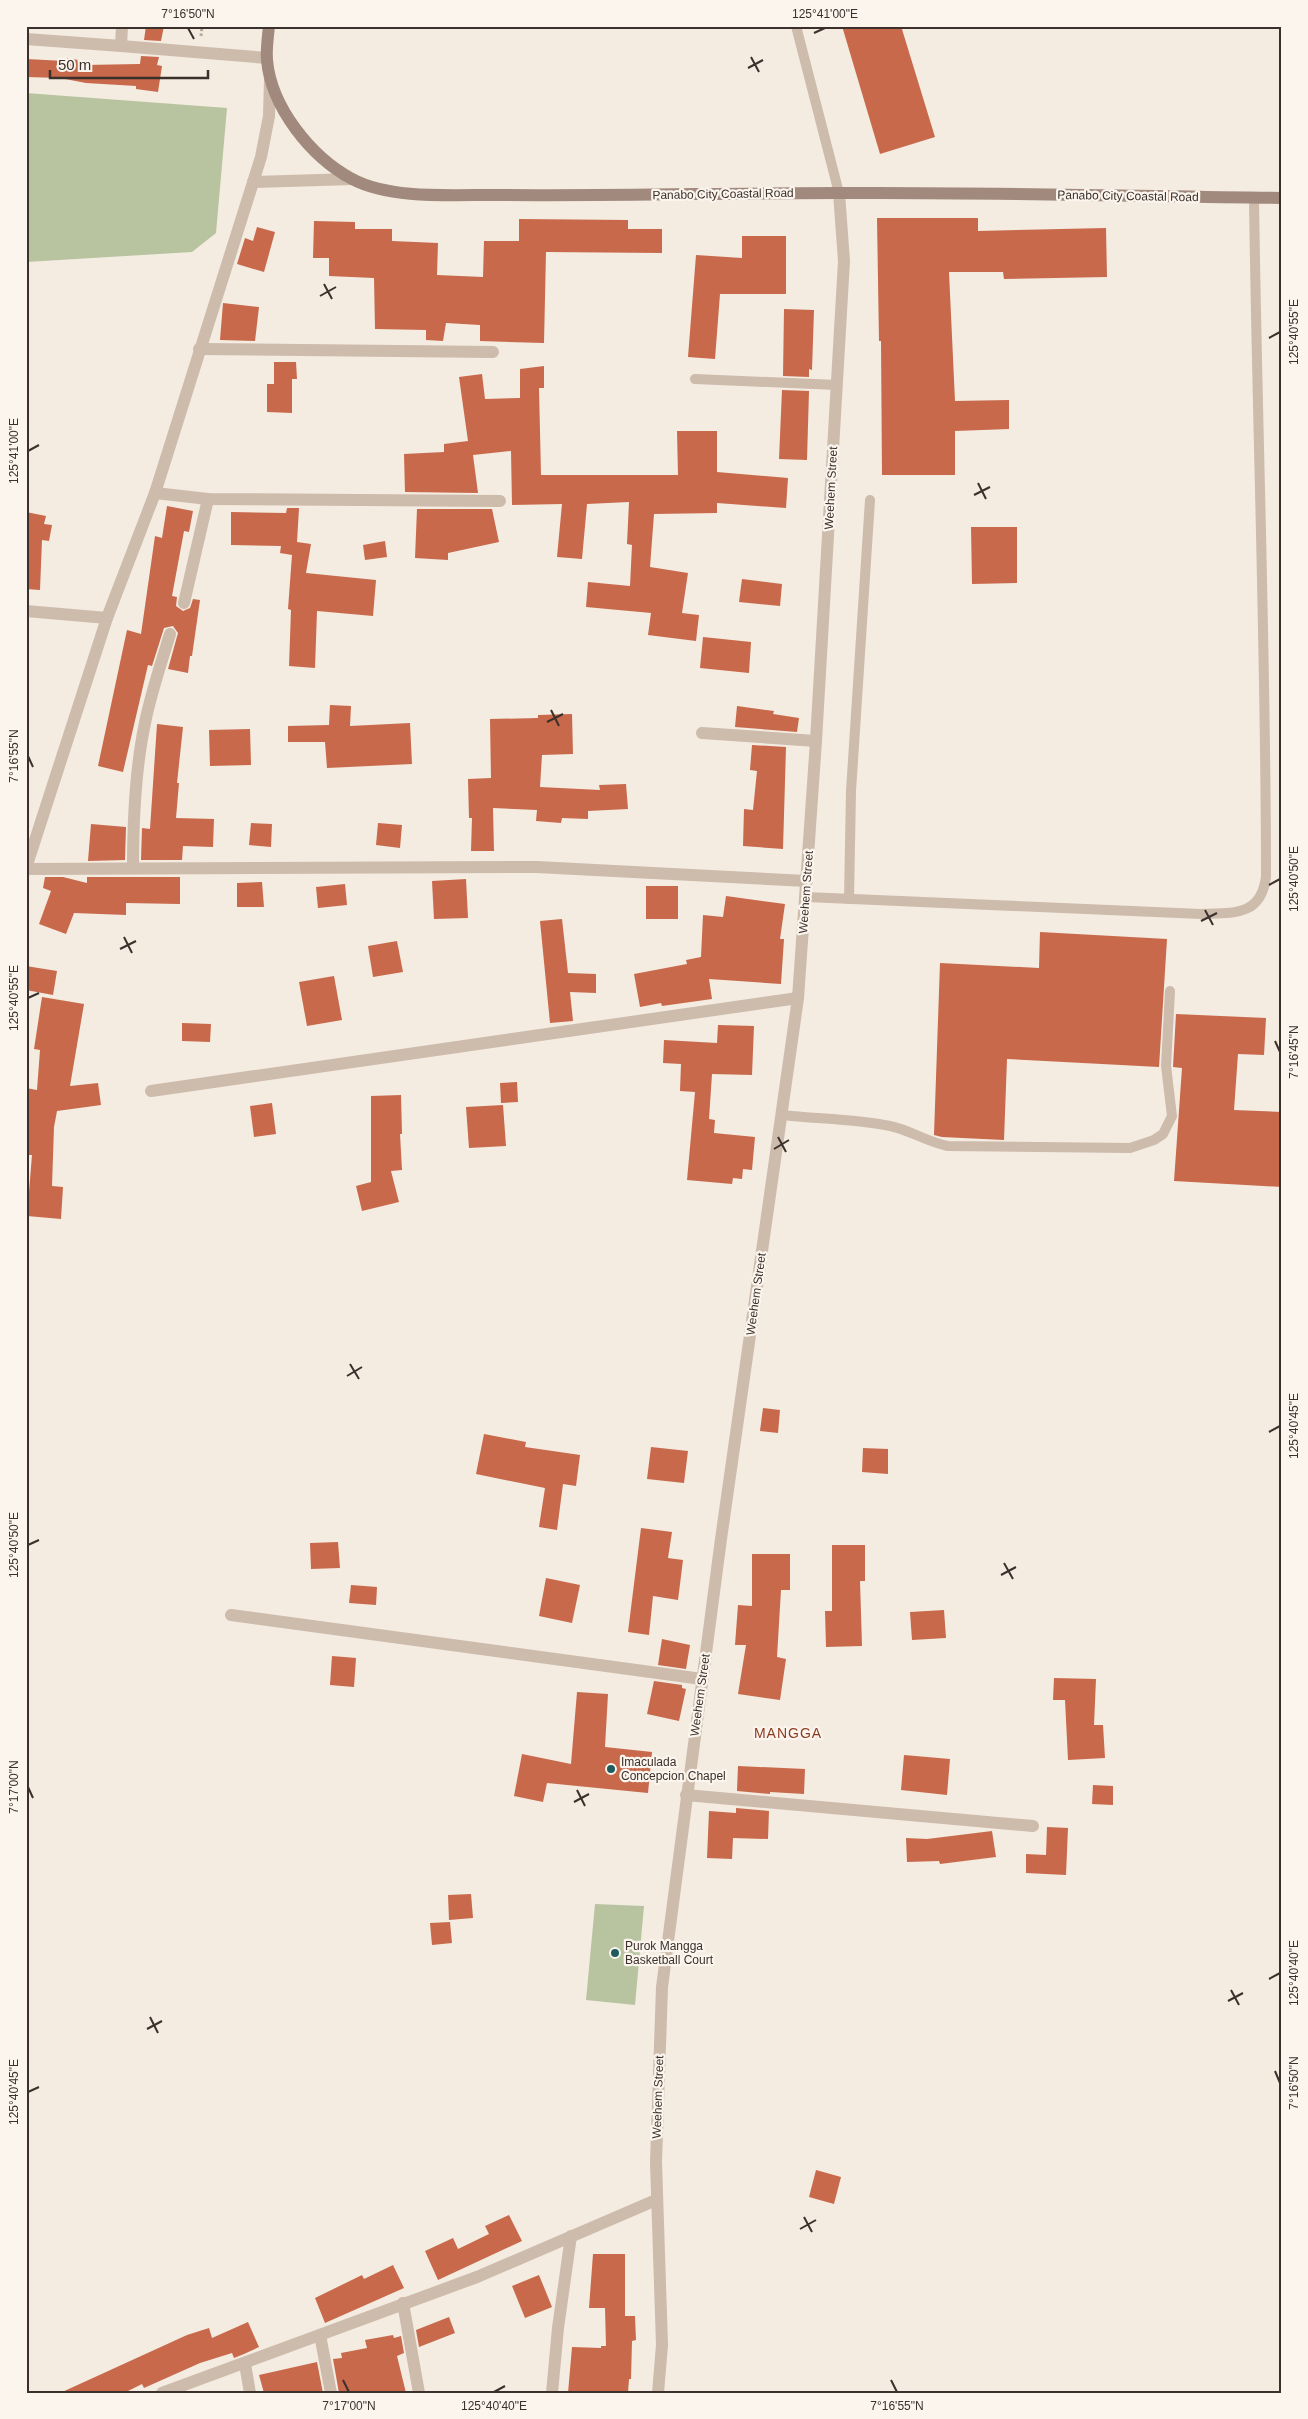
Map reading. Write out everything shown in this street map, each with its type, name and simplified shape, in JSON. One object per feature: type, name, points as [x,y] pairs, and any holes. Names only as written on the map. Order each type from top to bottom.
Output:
[{"type":"main road","name":"Panabo City Coastal Road","points":[[269,26],[267,58],[270,76],[276,94],[298,133],[325,161],[353,179],[374,187],[396,191],[432,194],[609,196],[839,193],[1282,198]]},
{"type":"street","points":[[120,46],[122,26]]},
{"type":"street","points":[[26,39],[267,58]]},
{"type":"street","points":[[270,76],[266,138],[254,182],[154,493],[107,618],[26,868],[537,867],[807,881]]},
{"type":"street","points":[[254,182],[353,179]]},
{"type":"street","name":"Weehem Street","points":[[658,2393],[662,2345],[656,2200],[662,1987],[686,1795],[798,998],[816,741],[844,262],[839,193]]},
{"type":"street","points":[[200,349],[493,352]]},
{"type":"street","points":[[154,493],[208,499],[500,501]]},
{"type":"street","points":[[184,603],[208,499]]},
{"type":"street","points":[[26,612],[107,618]]},
{"type":"street","points":[[133,868],[133,833],[141,744],[145,722],[170,634]]},
{"type":"street","points":[[702,733],[816,741]]},
{"type":"street","points":[[151,1091],[798,998]]},
{"type":"street","points":[[231,1615],[702,1679]]},
{"type":"street","points":[[686,1795],[1033,1826]]},
{"type":"street","points":[[162,2393],[478,2277],[656,2200]]},
{"type":"street","points":[[552,2393],[570,2236]]},
{"type":"street","points":[[403,2303],[419,2393]]},
{"type":"street","points":[[320,2335],[330,2393]]},
{"type":"street","points":[[245,2364],[250,2393]]},
{"type":"lane","points":[[796,26],[839,193]]},
{"type":"lane","points":[[806,897],[1201,914],[1240,911],[1254,905],[1264,892],[1266,877],[1266,729],[1257,444],[1254,198]]},
{"type":"lane","points":[[695,379],[837,385]]},
{"type":"lane","points":[[849,899],[851,791],[870,500]]},
{"type":"lane","points":[[782,1115],[889,1126],[918,1134],[936,1144],[948,1146],[1130,1148],[1154,1140],[1162,1134],[1172,1116],[1166,1066],[1170,991]]},
{"type":"green space","points":[[26,93],[227,108],[216,233],[192,252],[26,262]]},
{"type":"green space","name":"Purok Mangga Basketball Court","points":[[595,1904],[644,1906],[635,2005],[586,2000]]},
{"type":"building","points":[[146,26],[164,26],[161,41],[144,40]]},
{"type":"building","points":[[842,26],[901,26],[935,137],[880,154]]},
{"type":"building","points":[[141,56],[159,57],[157,65],[162,66],[158,92],[136,89],[136,86],[86,83],[60,78],[26,77],[26,59],[65,61],[65,58],[85,61],[84,65],[140,64]]},
{"type":"building","points":[[877,218],[978,218],[978,231],[1106,228],[1107,277],[1004,279],[1003,272],[949,272],[955,401],[1009,400],[1009,429],[955,431],[955,475],[882,475],[881,341],[879,341]]},
{"type":"building","points":[[519,219],[628,220],[628,229],[662,229],[662,253],[546,252],[544,343],[480,341],[480,325],[446,323],[443,341],[426,340],[426,330],[375,329],[374,278],[329,276],[329,258],[313,258],[314,221],[355,222],[355,229],[392,229],[392,241],[438,243],[437,275],[483,277],[484,241],[519,241]]},
{"type":"building","points":[[257,227],[275,232],[264,272],[237,264],[245,238],[253,241]]},
{"type":"building","points":[[742,236],[786,236],[786,294],[720,294],[715,359],[688,357],[696,255],[742,258]]},
{"type":"building","points":[[223,303],[259,307],[255,341],[220,340]]},
{"type":"building","points":[[784,309],[814,310],[812,370],[809,369],[809,377],[783,376]]},
{"type":"building","points":[[274,362],[296,362],[297,379],[292,379],[292,413],[267,412],[267,384],[274,384]]},
{"type":"building","points":[[544,366],[544,388],[539,388],[541,475],[678,475],[677,431],[717,431],[717,472],[788,478],[786,508],[717,503],[717,513],[654,514],[650,567],[688,573],[682,613],[699,615],[696,641],[648,635],[651,613],[586,607],[588,582],[630,586],[632,545],[627,544],[629,502],[587,504],[582,559],[557,557],[562,504],[512,505],[511,451],[473,455],[478,493],[405,492],[404,454],[444,452],[444,444],[468,441],[459,377],[482,374],[485,399],[520,398],[520,369]]},
{"type":"building","points":[[782,390],[809,391],[807,460],[779,459]]},
{"type":"building","points":[[167,506],[193,511],[189,532],[184,531],[172,596],[177,597],[176,606],[183,611],[190,608],[193,599],[200,600],[192,656],[190,656],[188,673],[168,669],[178,633],[173,626],[164,628],[152,666],[148,665],[123,772],[98,766],[127,630],[141,634],[155,536],[162,538]]},
{"type":"building","points":[[287,508],[299,508],[297,542],[311,544],[306,573],[376,580],[373,616],[317,611],[315,668],[289,666],[291,610],[288,609],[292,555],[280,553],[281,546],[231,545],[231,512],[286,513]]},
{"type":"building","points":[[417,509],[492,509],[499,542],[448,553],[448,560],[415,558]]},
{"type":"building","points":[[26,512],[46,516],[44,524],[52,525],[49,541],[42,540],[40,590],[26,589]]},
{"type":"building","points":[[971,527],[1017,527],[1017,583],[972,584]]},
{"type":"building","points":[[385,541],[387,557],[365,560],[363,545]]},
{"type":"building","points":[[742,579],[782,584],[780,606],[739,602]]},
{"type":"building","points":[[703,637],[751,642],[749,673],[700,668]]},
{"type":"building","points":[[330,705],[351,706],[350,726],[410,723],[412,764],[327,768],[325,742],[288,742],[288,726],[329,725]]},
{"type":"building","points":[[737,706],[774,711],[773,714],[799,718],[797,732],[735,727]]},
{"type":"building","points":[[572,714],[573,754],[542,755],[540,787],[600,790],[599,785],[626,784],[628,809],[588,811],[588,819],[562,818],[561,823],[536,821],[537,810],[493,808],[494,851],[471,851],[472,818],[469,818],[468,779],[491,778],[490,719],[538,718],[538,715]]},
{"type":"building","points":[[157,724],[183,727],[177,783],[179,783],[176,818],[214,819],[213,847],[183,846],[182,860],[141,860],[142,828],[150,829]]},
{"type":"building","points":[[250,729],[251,765],[210,766],[209,730]]},
{"type":"building","points":[[752,745],[786,747],[783,849],[743,846],[744,809],[753,810],[757,771],[750,770]]},
{"type":"building","points":[[251,823],[272,824],[271,847],[249,845]]},
{"type":"building","points":[[378,823],[402,825],[400,848],[376,845]]},
{"type":"building","points":[[91,824],[126,827],[125,860],[88,861]]},
{"type":"building","points":[[45,877],[63,877],[87,883],[87,877],[180,877],[180,904],[126,903],[126,915],[74,913],[66,934],[39,924],[51,891],[43,888]]},
{"type":"building","points":[[466,879],[468,918],[434,919],[432,881]]},
{"type":"building","points":[[262,882],[264,907],[237,907],[237,883]]},
{"type":"building","points":[[345,884],[347,905],[318,908],[316,887]]},
{"type":"building","points":[[646,886],[678,886],[678,919],[646,919]]},
{"type":"building","points":[[726,896],[785,904],[780,939],[784,939],[781,984],[709,979],[712,999],[662,1006],[661,1003],[640,1007],[634,974],[687,964],[686,960],[701,957],[703,915],[723,917]]},
{"type":"building","points":[[562,919],[568,973],[596,974],[596,993],[570,992],[573,1021],[550,1023],[540,921]]},
{"type":"building","points":[[1040,932],[1167,939],[1159,1067],[1007,1059],[1004,1140],[934,1135],[940,963],[1039,968]]},
{"type":"building","points":[[397,941],[403,972],[373,977],[368,946]]},
{"type":"building","points":[[26,966],[57,971],[53,995],[26,990]]},
{"type":"building","points":[[334,976],[342,1020],[307,1026],[299,982]]},
{"type":"building","points":[[42,997],[84,1004],[70,1086],[98,1083],[101,1105],[57,1111],[54,1127],[52,1186],[63,1187],[61,1219],[27,1216],[32,1155],[26,1155],[26,1088],[37,1090],[40,1050],[34,1049]]},
{"type":"building","points":[[1176,1014],[1266,1018],[1264,1055],[1238,1054],[1234,1110],[1282,1112],[1282,1187],[1174,1181],[1182,1068],[1173,1067]]},
{"type":"building","points":[[182,1023],[211,1024],[210,1042],[182,1041]]},
{"type":"building","points":[[718,1025],[754,1026],[752,1075],[712,1074],[709,1119],[715,1120],[714,1133],[755,1137],[752,1170],[743,1169],[742,1179],[733,1178],[732,1184],[687,1180],[695,1092],[680,1091],[681,1064],[663,1063],[664,1040],[717,1043]]},
{"type":"building","points":[[517,1082],[518,1102],[501,1103],[500,1083]]},
{"type":"building","points":[[401,1095],[402,1134],[400,1134],[402,1170],[391,1171],[399,1202],[362,1211],[356,1186],[371,1182],[371,1096]]},
{"type":"building","points":[[272,1103],[276,1134],[254,1137],[250,1106]]},
{"type":"building","points":[[503,1105],[506,1146],[469,1148],[466,1107]]},
{"type":"building","points":[[763,1408],[780,1410],[778,1433],[760,1431]]},
{"type":"building","points":[[484,1434],[526,1442],[525,1447],[580,1455],[576,1486],[563,1484],[557,1530],[539,1527],[545,1488],[476,1474]]},
{"type":"building","points":[[651,1447],[688,1451],[684,1483],[647,1479]]},
{"type":"building","points":[[863,1448],[888,1449],[888,1474],[862,1472]]},
{"type":"building","points":[[641,1528],[672,1532],[668,1558],[683,1560],[678,1600],[653,1596],[649,1635],[628,1632]]},
{"type":"building","points":[[338,1542],[340,1568],[311,1569],[310,1543]]},
{"type":"building","points":[[832,1545],[865,1545],[865,1581],[860,1581],[862,1646],[826,1647],[825,1611],[832,1611]]},
{"type":"building","points":[[752,1554],[790,1554],[790,1590],[781,1590],[777,1657],[786,1659],[780,1700],[738,1694],[746,1645],[735,1645],[738,1605],[752,1606]]},
{"type":"building","points":[[546,1578],[580,1585],[572,1623],[539,1616]]},
{"type":"building","points":[[351,1585],[377,1587],[376,1605],[349,1603]]},
{"type":"building","points":[[944,1610],[946,1638],[912,1640],[910,1612]]},
{"type":"building","points":[[662,1639],[690,1645],[686,1669],[658,1665]]},
{"type":"building","points":[[332,1656],[356,1658],[354,1687],[330,1685]]},
{"type":"building","points":[[1054,1678],[1096,1679],[1094,1725],[1103,1725],[1105,1758],[1068,1760],[1065,1700],[1053,1700]]},
{"type":"building","points":[[654,1681],[682,1685],[682,1688],[686,1689],[679,1721],[647,1714]]},
{"type":"building","points":[[577,1692],[608,1694],[605,1747],[652,1752],[648,1793],[547,1783],[543,1802],[514,1796],[522,1754],[571,1764]]},
{"type":"building","points":[[904,1755],[950,1759],[947,1795],[901,1790]]},
{"type":"building","points":[[738,1766],[805,1769],[804,1794],[770,1792],[770,1794],[737,1791]]},
{"type":"building","points":[[1093,1785],[1113,1786],[1113,1805],[1092,1804]]},
{"type":"building","points":[[736,1808],[769,1811],[768,1839],[733,1838],[732,1859],[707,1858],[709,1811],[736,1813]]},
{"type":"building","points":[[1047,1827],[1068,1828],[1066,1875],[1026,1873],[1026,1854],[1046,1855]]},
{"type":"building","points":[[992,1831],[996,1857],[940,1864],[939,1861],[907,1862],[906,1838],[927,1839]]},
{"type":"building","points":[[471,1894],[473,1918],[449,1920],[448,1895]]},
{"type":"building","points":[[450,1922],[452,1943],[432,1945],[430,1923]]},
{"type":"building","points":[[816,2170],[841,2177],[834,2204],[809,2197]]},
{"type":"building","points":[[509,2215],[522,2241],[438,2280],[425,2251],[453,2238],[458,2249],[489,2234],[485,2226]]},
{"type":"building","points":[[593,2254],[625,2254],[625,2316],[635,2316],[636,2340],[632,2341],[631,2379],[629,2379],[628,2393],[568,2393],[572,2347],[601,2348],[601,2346],[606,2346],[605,2308],[589,2308]]},
{"type":"building","points":[[393,2265],[404,2288],[325,2323],[315,2298],[362,2275],[364,2279]]},
{"type":"building","points":[[539,2275],[552,2307],[525,2318],[512,2286]]},
{"type":"building","points":[[449,2317],[455,2333],[419,2347],[416,2330]]},
{"type":"building","points":[[248,2322],[259,2347],[234,2358],[232,2353],[200,2363],[144,2388],[142,2384],[124,2393],[60,2393],[187,2335],[209,2328],[212,2338]]},
{"type":"building","points":[[393,2335],[394,2338],[401,2336],[404,2353],[397,2356],[406,2393],[339,2393],[333,2359],[342,2358],[341,2353],[367,2348],[365,2340]]},
{"type":"building","points":[[317,2362],[323,2393],[264,2393],[259,2375]]},
{"type":"place","name":"Imaculada Concepcion Chapel","points":[[611,1769]]},
{"type":"place","name":"Purok Mangga Basketball Court","points":[[615,1953]]},
{"type":"district","name":"MANGGA","points":[[788,1733]]}]
